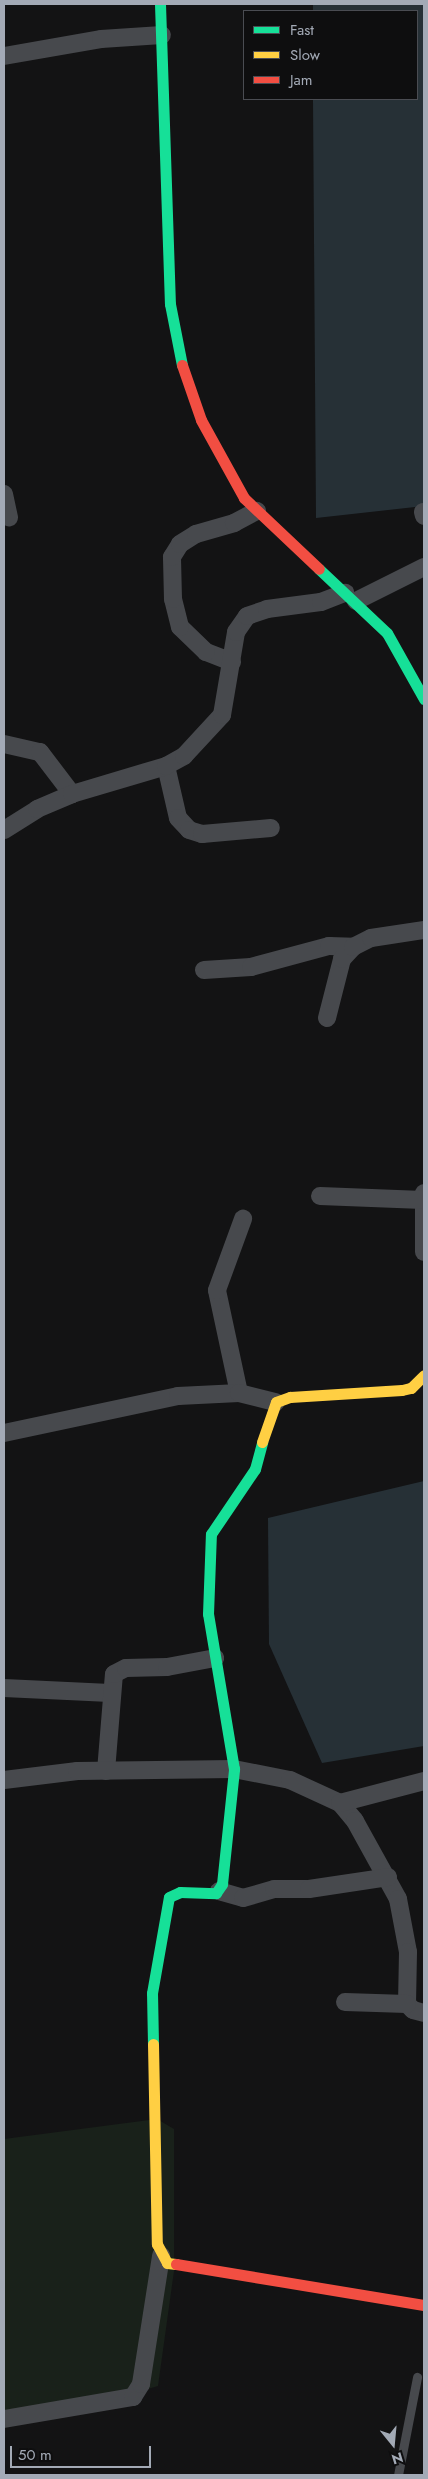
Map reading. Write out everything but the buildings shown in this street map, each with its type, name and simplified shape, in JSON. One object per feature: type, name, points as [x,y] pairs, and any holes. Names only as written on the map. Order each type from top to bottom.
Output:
[{"type":"street","points":[[160,4],[163,168],[172,329],[184,376],[200,420],[244,498],[387,633],[424,699]]},
{"type":"street","points":[[4,56],[93,40],[162,35]]},
{"type":"street","points":[[4,494],[9,517]]},
{"type":"street","points":[[232,662],[206,652],[180,627],[173,599],[172,557],[180,544],[196,534],[234,523],[257,511]]},
{"type":"street","points":[[4,830],[37,809],[72,794],[166,766],[184,756],[222,715],[236,632],[247,616],[267,609],[351,597],[424,567]]},
{"type":"street","points":[[4,744],[40,752],[72,794]]},
{"type":"street","points":[[166,766],[178,818],[189,830],[202,834],[271,828]]},
{"type":"street","points":[[327,1018],[342,960],[353,947],[371,938],[424,930]]},
{"type":"street","points":[[204,970],[251,967],[329,946],[353,947]]},
{"type":"street","points":[[320,1196],[424,1197],[424,1252]]},
{"type":"street","points":[[239,1393],[217,1290],[242,1219]]},
{"type":"street","points":[[4,1433],[178,1396],[239,1393],[276,1402],[290,1397],[402,1390],[422,1381]]},
{"type":"street","points":[[219,1891],[234,1769],[208,1614],[211,1534],[255,1469],[270,1411],[276,1402]]},
{"type":"street","points":[[106,1771],[110,1692],[114,1674],[126,1668],[167,1666],[215,1658]]},
{"type":"street","points":[[4,1688],[110,1692]]},
{"type":"street","points":[[4,1780],[106,1771],[234,1769],[290,1780],[340,1803],[388,1877],[403,1915],[407,2004]]},
{"type":"street","points":[[340,1803],[424,1781]]},
{"type":"street","points":[[388,1877],[309,1890],[274,1889],[243,1898],[219,1891],[210,1894],[180,1892],[169,1898],[154,1971],[152,2066],[157,2244],[161,2256],[167,2264],[424,2305]]},
{"type":"street","points":[[345,2002],[407,2004],[424,2013]]},
{"type":"street","points":[[5,2422],[132,2397],[141,2384],[161,2256]]},
{"type":"lane","points":[[398,2475],[417,2378]]},
{"type":"shaded area","points":[[313,4],[424,4],[424,506],[316,518],[313,100],[418,100],[418,10],[313,10]]},
{"type":"shaded area","points":[[424,1481],[424,1746],[322,1763],[269,1644],[268,1518]]},
{"type":"shaded area","points":[[157,2119],[174,2129],[174,2271],[158,2386],[48,2418],[4,2425],[4,2139]]},
{"type":"traffic: fast","points":[[160,4],[170,304],[182,365]]},
{"type":"traffic: fast","points":[[319,569],[387,633],[424,699]]},
{"type":"traffic: fast","points":[[153,2044],[152,1993],[169,1897],[180,1892],[216,1893],[222,1884],[234,1769],[208,1614],[211,1534],[255,1469],[262,1442]]},
{"type":"traffic: slow","points":[[262,1442],[276,1402],[290,1397],[402,1390],[411,1388],[424,1375]]},
{"type":"traffic: slow","points":[[153,2044],[157,2244],[167,2263],[176,2264]]},
{"type":"traffic: jam","points":[[182,365],[201,420],[244,498],[319,569]]},
{"type":"traffic: jam","points":[[176,2264],[424,2305]]}]
